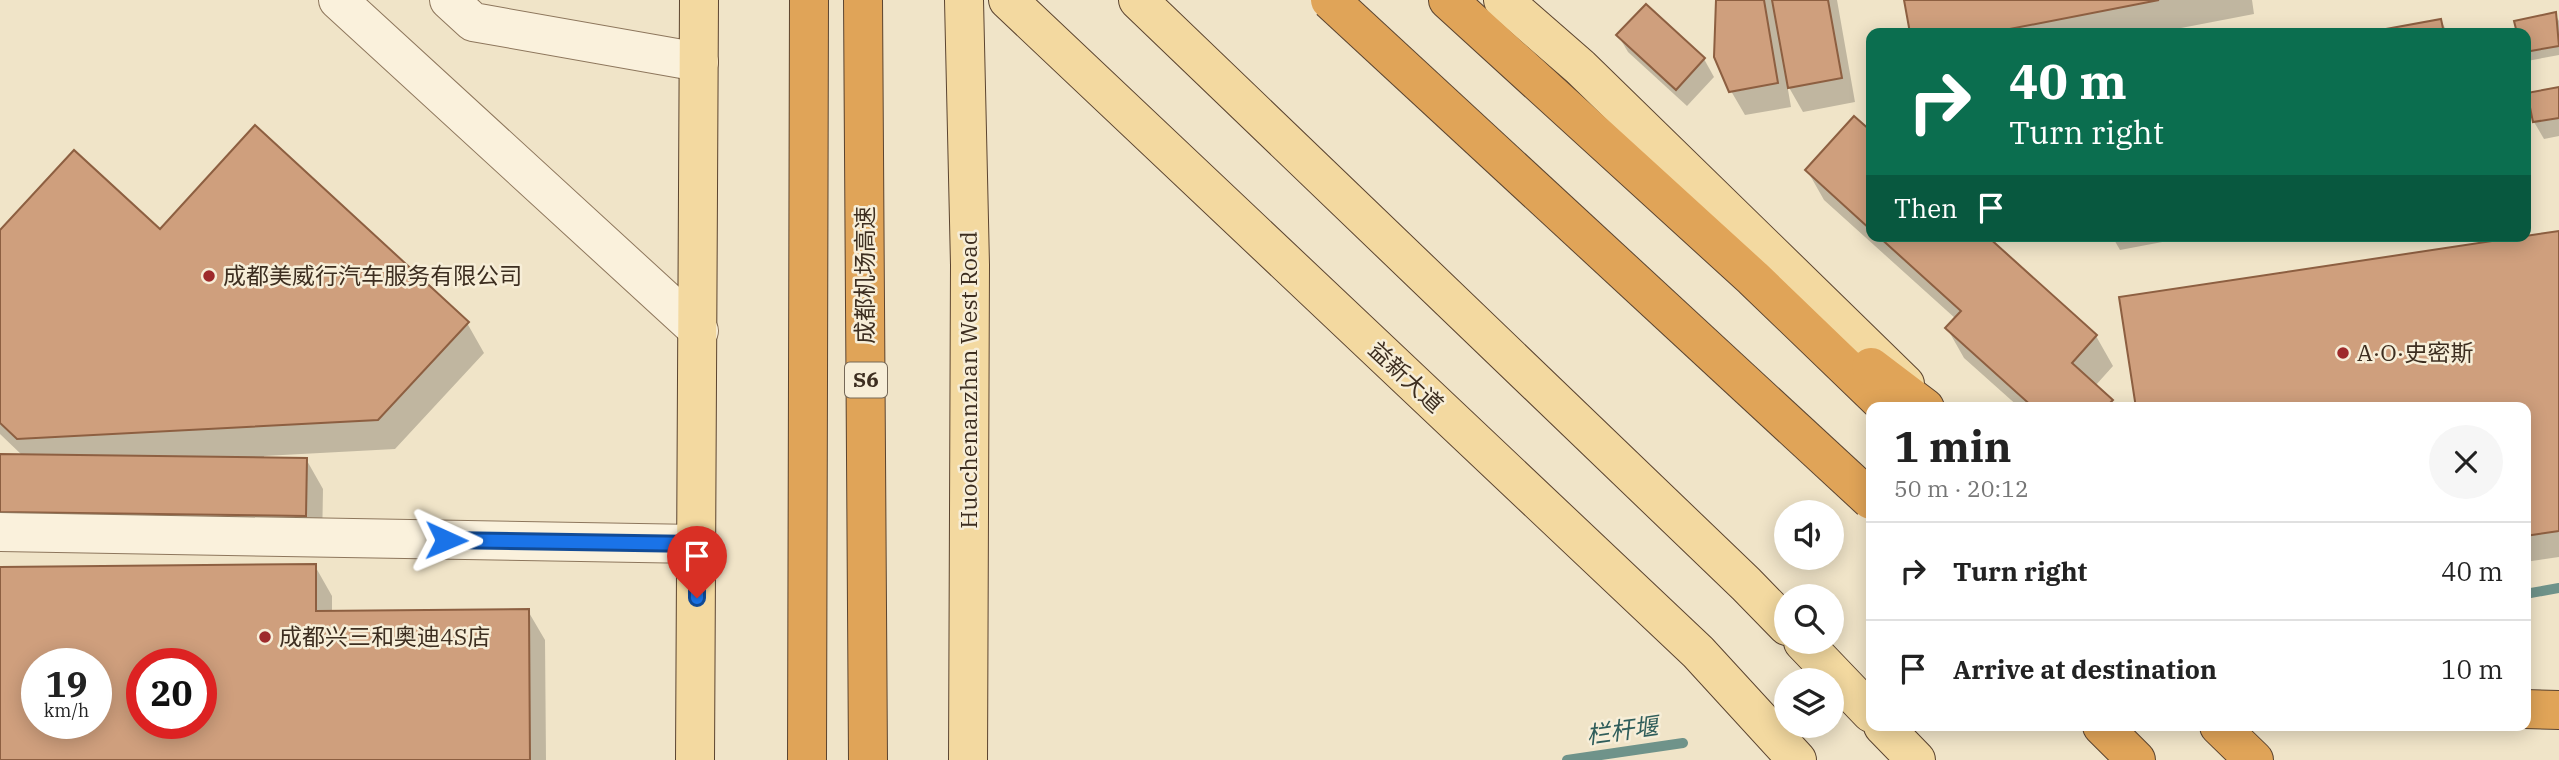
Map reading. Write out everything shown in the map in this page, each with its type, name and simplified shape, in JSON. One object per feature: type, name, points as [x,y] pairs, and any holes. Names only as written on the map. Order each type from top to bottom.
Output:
[{"type":"highway","points":[[807,760],[809,0]]},
{"type":"highway","name":"成都机场高速","points":[[863,0],[868,760]]},
{"type":"highway","points":[[1330,0],[1866,495]]},
{"type":"highway","points":[[1448,0],[1753,278],[1882,402]]},
{"type":"highway","points":[[1753,278],[1919,402]]},
{"type":"highway","points":[[2531,709],[2559,710]]},
{"type":"highway","points":[[2107,731],[2136,760]]},
{"type":"highway","points":[[2224,731],[2254,760]]},
{"type":"main road","points":[[695,760],[699,0]]},
{"type":"main road","name":"Huochenanzhan West Road","points":[[964,0],[970,265],[968,760]]},
{"type":"main road","name":"益新大道","points":[[1008,0],[1698,652],[1797,760]]},
{"type":"main road","points":[[1138,0],[1774,612]]},
{"type":"main road","points":[[1503,0],[1580,67],[1921,402]]},
{"type":"main road","points":[[1814,654],[1866,708]]},
{"type":"main road","points":[[1888,731],[1916,760]]},
{"type":"main road","points":[[2212,731],[2233,760]]},
{"type":"street","points":[[338,0],[699,331]]},
{"type":"street","points":[[449,0],[473,23],[699,62]]},
{"type":"street","points":[[0,532],[697,544]]},
{"type":"building","points":[[1716,0],[1764,0],[1778,83],[1729,92],[1714,57]]},
{"type":"building","points":[[1772,0],[1828,0],[1842,78],[1788,88]]},
{"type":"building","points":[[1904,0],[2159,0],[2015,28],[1909,28]]},
{"type":"building","points":[[1646,4],[1705,58],[1676,90],[1616,35]]},
{"type":"building","points":[[2556,12],[2559,46],[2531,51],[2531,28],[2516,28],[2514,21]]},
{"type":"building","points":[[2441,19],[2443,28],[2392,28]]},
{"type":"building","points":[[2559,87],[2559,118],[2533,122],[2531,92]]},
{"type":"building","points":[[1854,116],[1866,127],[1866,225],[1805,170]]},
{"type":"building","name":"成都美威行汽车服务有限公司","points":[[255,125],[469,322],[378,420],[17,439],[0,423],[0,230],[74,150],[160,229]]},
{"type":"building","name":"A·O·史密斯","points":[[2559,231],[2559,531],[2531,535],[2531,402],[2135,402],[2119,297],[2486,242],[2531,242],[2531,235]]},
{"type":"building","points":[[1885,242],[1994,242],[2097,335],[2072,363],[2113,400],[2027,402],[1945,328],[1961,311]]},
{"type":"building","points":[[0,454],[307,458],[306,516],[0,512]]},
{"type":"building","name":"成都兴三和奥迪4S店","points":[[316,564],[316,611],[529,609],[530,760],[0,760],[0,567]]},
{"type":"waterway","name":"栏杆堰","points":[[2531,593],[2559,588]]},
{"type":"waterway","name":"栏杆堰","points":[[1567,760],[1683,743]]},
{"type":"place","name":"成都美威行汽车服务有限公司","points":[[209,276]]},
{"type":"place","name":"A·O·史密斯","points":[[2343,353]]},
{"type":"place","name":"成都兴三和奥迪4S店","points":[[265,637]]},
{"type":"route","points":[[446,540],[697,544],[697,598]]}]
